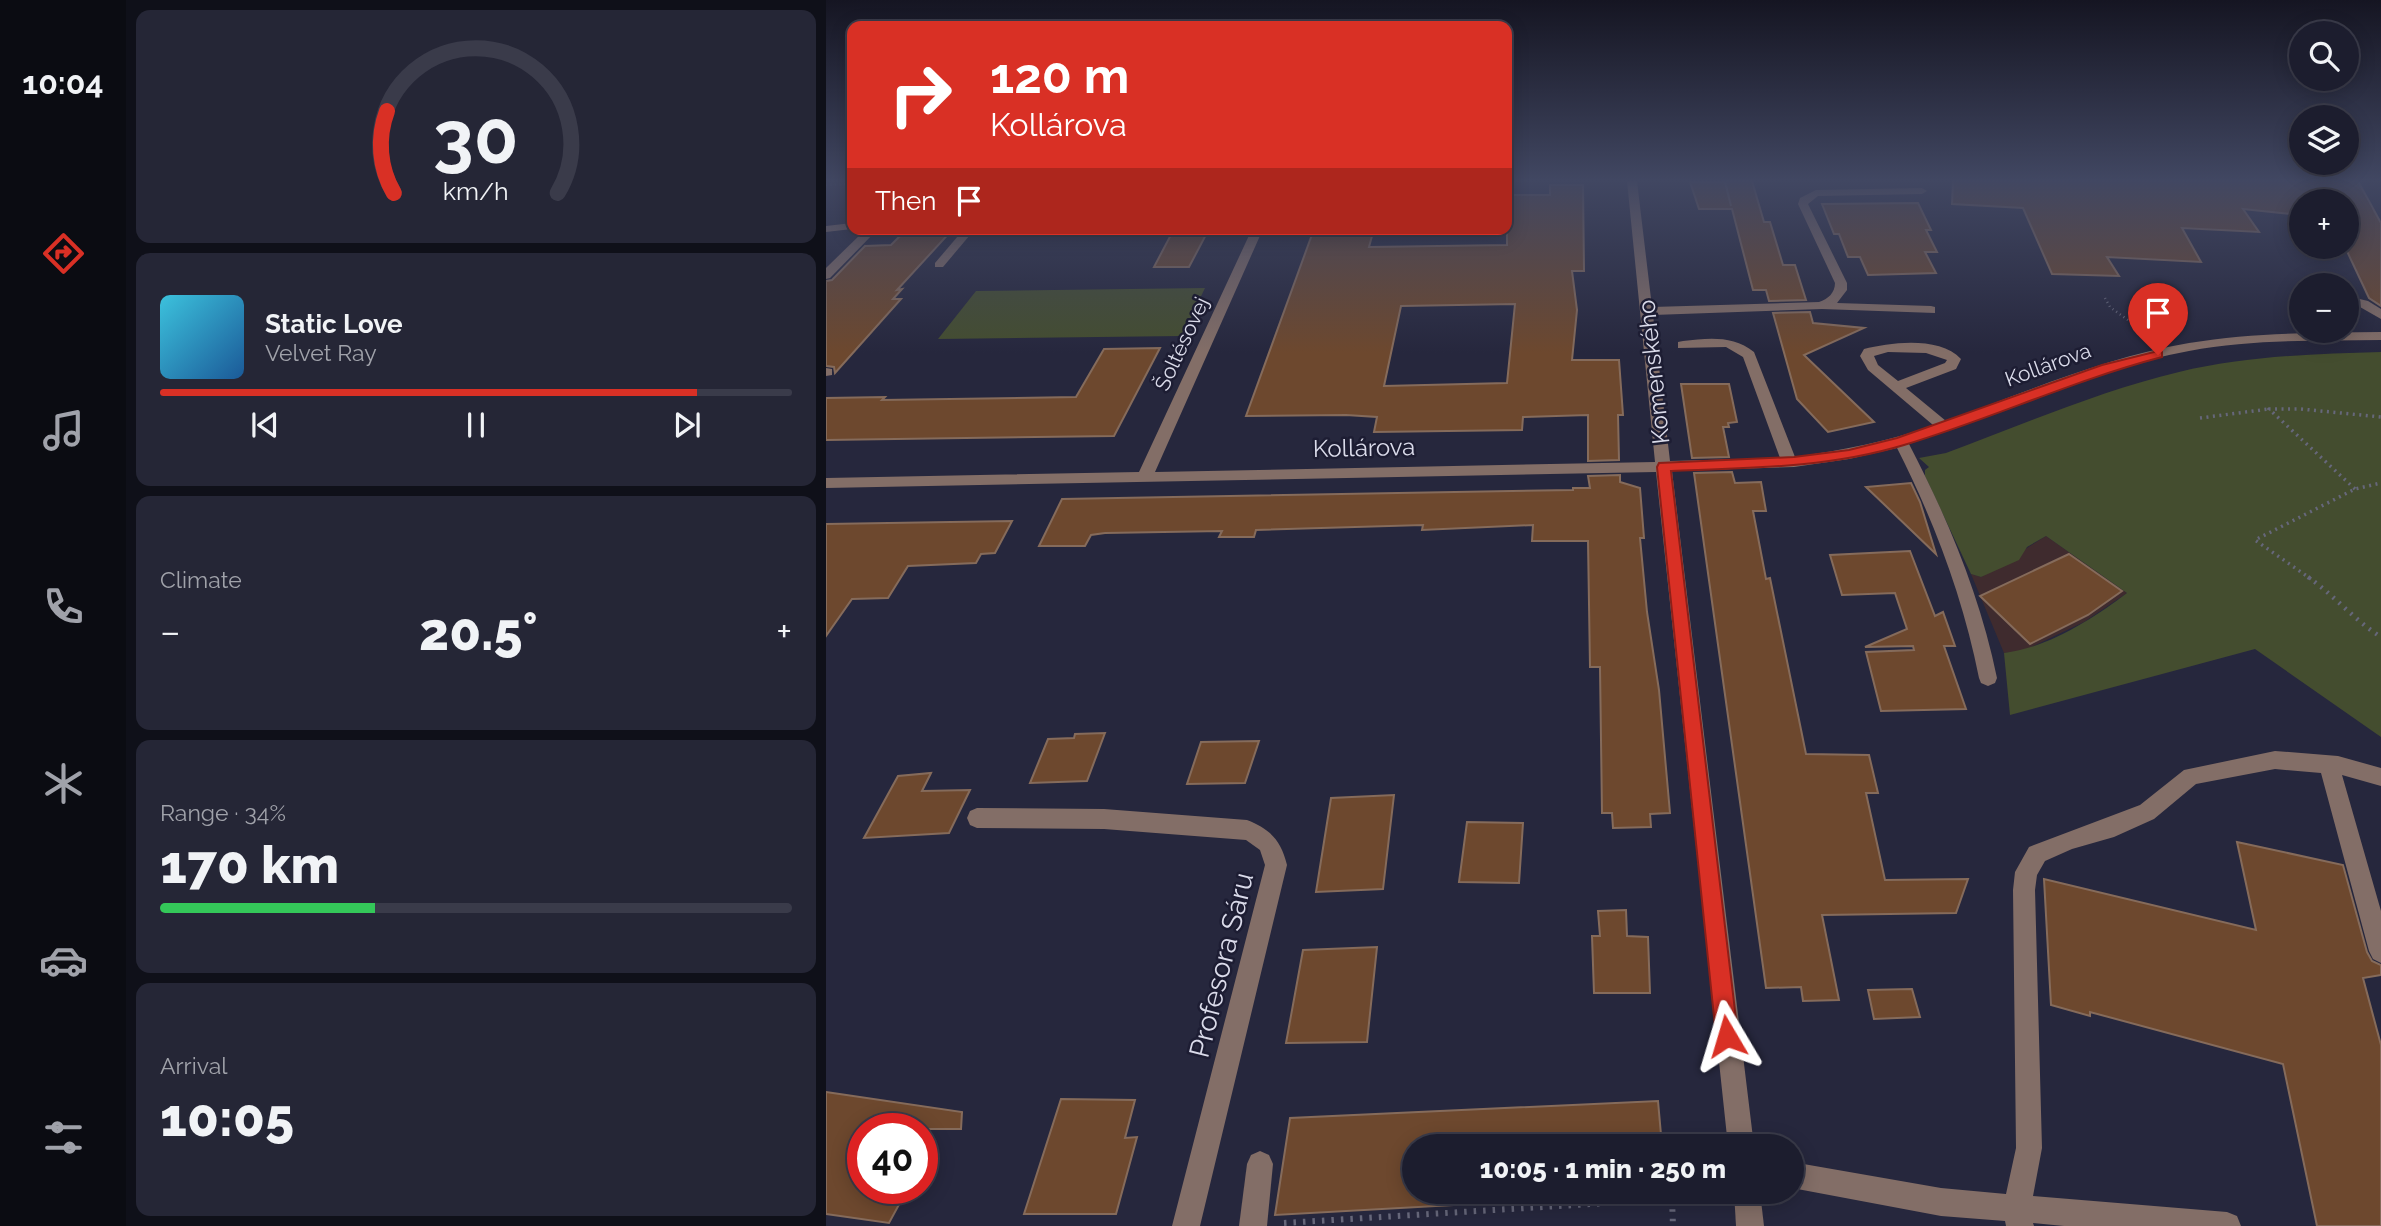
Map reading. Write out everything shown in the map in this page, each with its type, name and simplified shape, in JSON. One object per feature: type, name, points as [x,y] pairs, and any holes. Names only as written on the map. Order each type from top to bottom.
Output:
[{"type":"street","points":[[826,275],[864,238]]},
{"type":"street","points":[[939,265],[962,238]]},
{"type":"street","name":"Šoltésovej","points":[[1145,476],[1254,238]]},
{"type":"street","name":"Komenského","points":[[1639,238],[1717,953],[1740,1134]]},
{"type":"street","points":[[1820,306],[1838,297],[1841,283],[1821,238]]},
{"type":"street","points":[[2359,303],[2381,314]]},
{"type":"street","points":[[1647,311],[1820,306],[1931,310]]},
{"type":"street","name":"Kollárova","points":[[826,483],[1663,467],[1789,462],[1849,454],[1901,442],[2106,368],[2175,350],[2259,338],[2381,335]]},
{"type":"street","points":[[1683,345],[1726,342],[1749,355],[1789,462]]},
{"type":"street","points":[[1896,387],[1951,366],[1954,359],[1936,349],[1884,348],[1869,352],[1868,361],[1896,387],[1944,427]]},
{"type":"street","points":[[1901,442],[1920,479],[1966,591],[1982,638],[1988,678]]},
{"type":"street","points":[[2018,1217],[2029,1148],[2024,890],[2026,872],[2037,854],[2069,840],[2114,827],[2147,812],[2191,776],[2275,760],[2329,764],[2381,777]]},
{"type":"street","points":[[2329,764],[2381,951]]},
{"type":"street","name":"Profesora Sáru","points":[[977,818],[1104,819],[1247,830],[1263,836],[1272,847],[1276,866],[1186,1226]]},
{"type":"street","points":[[1260,1164],[1263,1225]]},
{"type":"street","points":[[1804,1177],[2018,1217],[2227,1226]]},
{"type":"street","points":[[1748,1204],[1750,1226]]},
{"type":"path","points":[[2105,298],[2110,307],[2130,323],[2175,350]]},
{"type":"path","points":[[2200,418],[2301,409],[2381,417]]},
{"type":"path","points":[[2269,410],[2355,489]]},
{"type":"path","points":[[2381,483],[2355,489],[2255,540],[2324,588],[2364,626],[2381,637]]},
{"type":"path","points":[[1263,1225],[1672,1199],[1673,1226]]},
{"type":"shaded area","points":[[2046,536],[2127,593],[2084,622],[2023,651],[2004,653],[1971,574],[1981,577]]},
{"type":"green space","points":[[1205,288],[1182,336],[938,339],[976,291]]},
{"type":"green space","points":[[2381,352],[2381,737],[2255,649],[2010,715],[2004,653],[2053,639],[2099,613],[2127,593],[2046,536],[2027,547],[2019,560],[1981,577],[1971,574],[1925,476],[1925,470],[1929,467],[1919,458],[1946,453],[2090,399],[2179,372],[2254,359]]},
{"type":"building","points":[[898,238],[945,238],[897,290],[902,289],[893,299],[901,299],[835,373],[834,367],[826,366],[826,281],[832,280],[865,246],[891,245]]},
{"type":"building","points":[[1169,238],[1204,238],[1189,267],[1154,267]]},
{"type":"building","points":[[1311,238],[1371,238],[1369,247],[1507,245],[1507,238],[1584,238],[1584,271],[1572,271],[1577,310],[1572,360],[1619,360],[1623,415],[1618,415],[1619,460],[1588,461],[1588,415],[1523,417],[1522,430],[1374,432],[1377,417],[1246,416]],"holes":[[[1515,304],[1507,383],[1384,386],[1401,306]]]},
{"type":"building","points":[[1740,238],[1775,238],[1783,265],[1795,265],[1806,300],[1769,301],[1766,290],[1753,290]]},
{"type":"building","points":[[1841,238],[1930,238],[1937,252],[1925,252],[1936,273],[1868,275],[1860,257],[1848,257]]},
{"type":"building","points":[[2036,238],[2188,238],[2201,262],[2107,257],[2119,276],[2052,274]]},
{"type":"building","points":[[2359,238],[2381,238],[2381,306],[2369,298],[2351,259],[2359,259]]},
{"type":"building","points":[[1810,312],[1813,323],[1864,328],[1804,355],[1874,422],[1828,432],[1797,399],[1773,313]]},
{"type":"building","points":[[1160,348],[1114,436],[826,440],[826,398],[885,397],[882,400],[1076,397],[1104,349]]},
{"type":"building","points":[[1681,384],[1729,384],[1737,422],[1723,427],[1729,457],[1692,458]]},
{"type":"building","points":[[1732,472],[1735,483],[1761,482],[1766,511],[1753,511],[1766,579],[1770,578],[1806,754],[1869,755],[1878,793],[1866,793],[1885,880],[1968,879],[1956,913],[1822,915],[1839,1000],[1803,1001],[1801,987],[1766,988],[1694,473]]},
{"type":"building","points":[[1620,475],[1620,482],[1640,488],[1644,538],[1640,538],[1647,612],[1659,690],[1670,813],[1650,814],[1651,827],[1613,828],[1612,813],[1602,813],[1600,667],[1590,667],[1588,541],[1532,541],[1533,525],[1422,530],[1423,525],[1256,530],[1254,537],[1219,537],[1222,531],[1105,533],[1091,535],[1085,546],[1039,546],[1062,499],[1573,490],[1590,488],[1588,476]]},
{"type":"building","points":[[1911,483],[1920,502],[1936,554],[1866,487]]},
{"type":"building","points":[[1012,521],[995,553],[981,554],[976,563],[908,566],[888,598],[852,599],[826,636],[826,524]]},
{"type":"building","points":[[1910,551],[1935,616],[1943,612],[1955,646],[1944,646],[1966,709],[1881,711],[1866,652],[1914,650],[1913,646],[1865,647],[1907,629],[1895,593],[1842,595],[1830,555]]},
{"type":"building","points":[[2069,554],[2122,591],[2088,615],[2030,644],[1980,596]]},
{"type":"building","points":[[1105,733],[1087,781],[1030,783],[1048,739],[1074,738],[1075,734]]},
{"type":"building","points":[[1259,741],[1245,783],[1187,784],[1201,742]]},
{"type":"building","points":[[931,773],[922,791],[970,790],[949,833],[864,838],[898,776]]},
{"type":"building","points":[[1394,795],[1383,889],[1316,892],[1331,798]]},
{"type":"building","points":[[1467,822],[1523,823],[1519,883],[1459,882]]},
{"type":"building","points":[[2237,842],[2343,865],[2367,952],[2372,961],[2381,965],[2381,975],[2363,978],[2381,1045],[2381,1226],[2317,1226],[2283,1064],[2090,1012],[2090,1016],[2051,1005],[2044,879],[2256,930]]},
{"type":"building","points":[[1626,910],[1627,936],[1648,937],[1650,993],[1594,993],[1592,936],[1600,936],[1598,911]]},
{"type":"building","points":[[1377,947],[1367,1042],[1286,1043],[1303,950]]},
{"type":"building","points":[[1912,989],[1920,1017],[1874,1019],[1868,990]]},
{"type":"building","points":[[826,1092],[962,1112],[961,1129],[938,1129],[938,1113],[847,1113],[847,1204],[899,1204],[889,1223],[826,1214]]},
{"type":"building","points":[[1061,1099],[1135,1100],[1125,1138],[1137,1137],[1116,1214],[1024,1214]]},
{"type":"building","points":[[1658,1101],[1661,1134],[1402,1134],[1402,1204],[1470,1204],[1275,1215],[1290,1118]]},
{"type":"route","points":[[1727,1036],[1663,467],[1794,462],[1849,454],[1901,442],[2106,368],[2158,355]]}]
